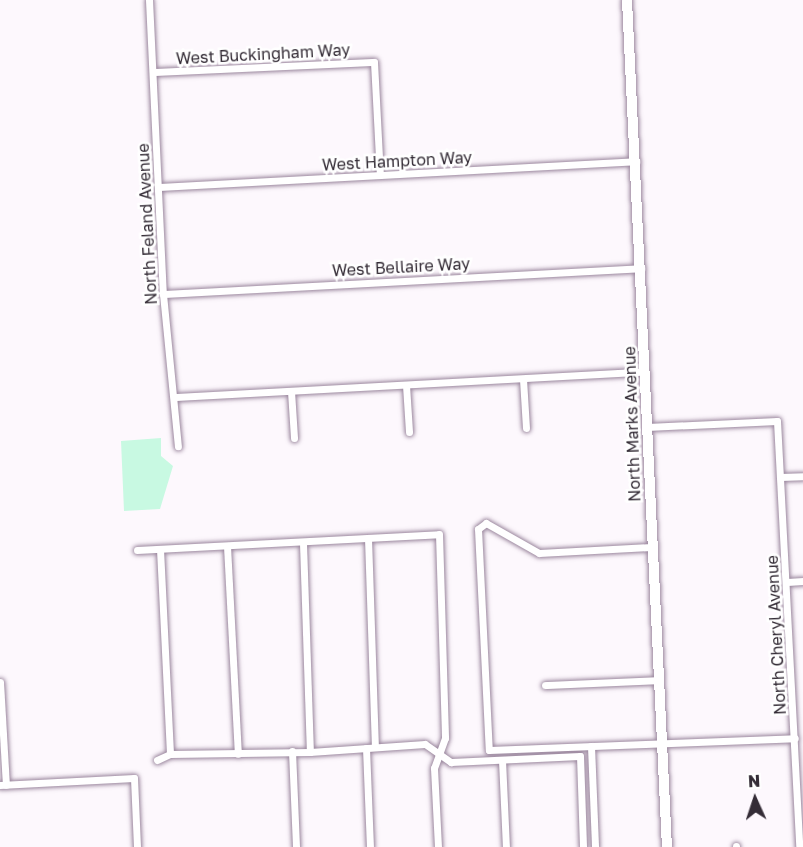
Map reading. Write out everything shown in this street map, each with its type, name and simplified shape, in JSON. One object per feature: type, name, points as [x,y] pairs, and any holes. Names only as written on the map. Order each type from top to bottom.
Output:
[{"type":"main road","name":"North Marks Avenue","points":[[627,0],[641,268],[651,547],[667,847]]},
{"type":"street","name":"North Feland Avenue","points":[[149,0],[163,294],[176,397],[178,446]]},
{"type":"street","name":"West Buckingham Way","points":[[153,72],[374,62],[380,175]]},
{"type":"street","name":"West Hampton Way","points":[[158,187],[636,161]]},
{"type":"street","name":"West Bellaire Way","points":[[163,294],[641,268]]},
{"type":"street","points":[[176,397],[645,372]]},
{"type":"street","points":[[523,379],[526,428]]},
{"type":"street","points":[[406,385],[409,432]]},
{"type":"street","points":[[291,391],[294,438]]},
{"type":"street","name":"North Cheryl Avenue","points":[[647,428],[777,421],[799,847]]},
{"type":"street","points":[[780,477],[803,476]]},
{"type":"street","points":[[651,547],[539,554],[486,523],[478,529],[489,750],[795,738]]},
{"type":"street","points":[[137,550],[439,534],[445,738],[434,768],[438,847]]},
{"type":"street","points":[[368,538],[375,747]]},
{"type":"street","points":[[303,543],[310,752]]},
{"type":"street","points":[[227,546],[238,754]]},
{"type":"street","points":[[160,549],[170,754]]},
{"type":"street","points":[[787,582],[803,581]]},
{"type":"street","points":[[545,685],[658,680]]},
{"type":"street","points":[[0,682],[3,785],[134,778],[137,847]]},
{"type":"street","points":[[157,760],[170,754],[310,752],[425,744],[451,762],[580,756],[583,847]]},
{"type":"street","points":[[591,746],[595,847]]},
{"type":"street","points":[[366,748],[370,847]]},
{"type":"street","points":[[292,751],[296,847]]},
{"type":"street","points":[[502,760],[506,847]]},
{"type":"green space","points":[[161,438],[161,456],[173,466],[160,509],[124,511],[121,441]]}]
